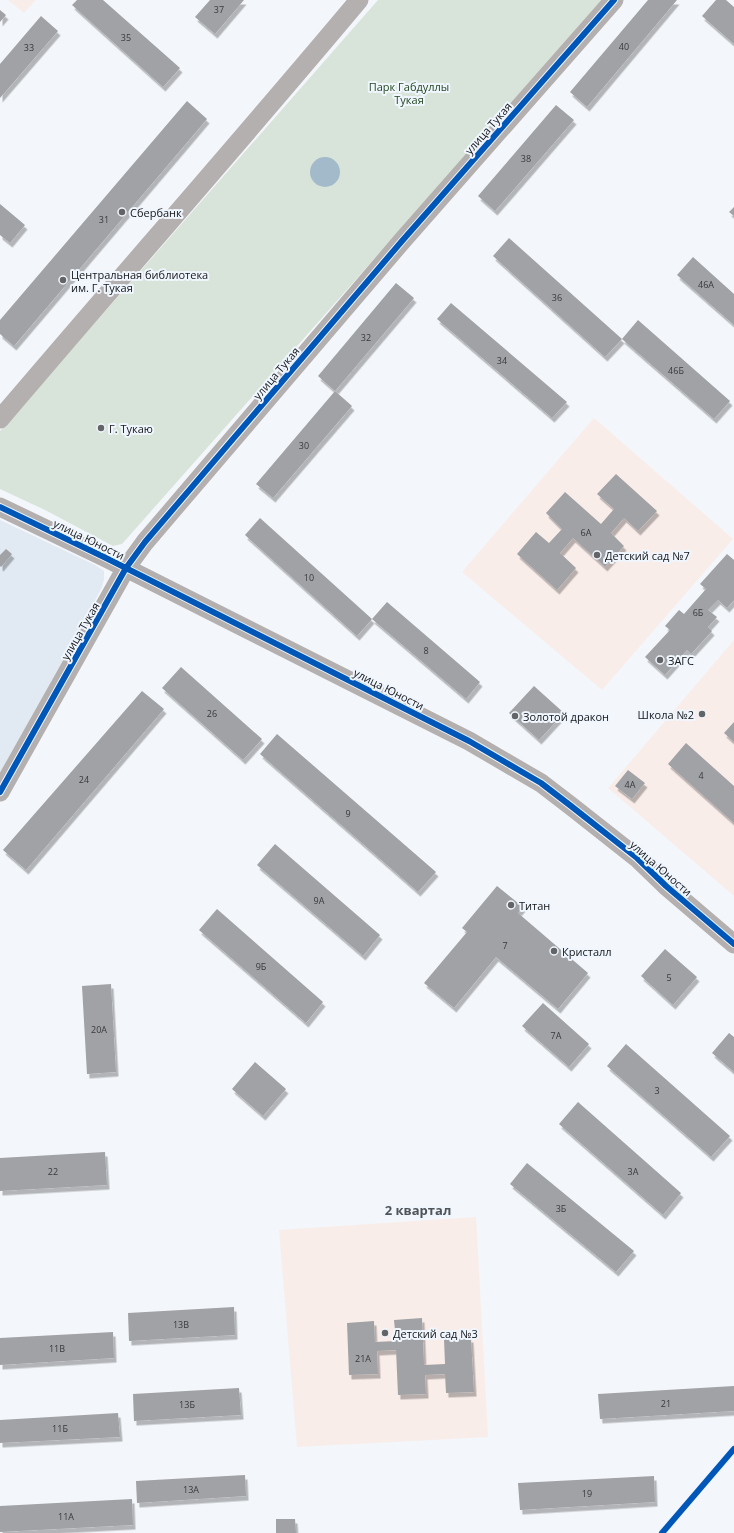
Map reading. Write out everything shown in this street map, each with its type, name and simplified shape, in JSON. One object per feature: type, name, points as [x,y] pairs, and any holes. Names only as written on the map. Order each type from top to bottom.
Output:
[{"type":"street","points":[[0,419],[360,0]]},
{"type":"street","name":"улица Тукая","points":[[0,792],[126,568],[145,542],[402,241],[614,0]]},
{"type":"street","name":"улица Юности","points":[[0,507],[126,568],[469,741],[541,783],[637,858],[666,886],[734,944]]},
{"type":"shaded area","points":[[8,0],[36,0],[24,13]]},
{"type":"shaded area","name":"Детский сад №7","points":[[594,418],[733,539],[602,690],[462,572]]},
{"type":"shaded area","points":[[0,520],[95,565],[104,571],[104,579],[102,587],[0,783]]},
{"type":"shaded area","name":"Школа №2","points":[[734,640],[734,896],[608,788]]},
{"type":"shaded area","name":"Детский сад №3","points":[[476,1217],[488,1437],[297,1447],[279,1230]]},
{"type":"green space","name":"Парк Габдуллы Тукая","points":[[378,0],[603,0],[122,544],[113,546],[45,510],[0,489],[0,431]]},
{"type":"water","points":[[325,157],[335,162],[340,172],[335,182],[325,187],[315,182],[310,172],[315,162]]},
{"type":"building","points":[[77,0],[103,0],[180,68],[163,87],[72,5]]},
{"type":"building","points":[[210,0],[244,0],[215,34],[195,17]]},
{"type":"building","points":[[648,0],[677,0],[587,107],[570,92]]},
{"type":"building","points":[[716,0],[726,0],[734,7],[734,44],[702,16]]},
{"type":"building","points":[[0,10],[6,15],[0,22]]},
{"type":"building","points":[[41,16],[58,31],[0,98],[0,64]]},
{"type":"building","points":[[187,101],[207,119],[14,346],[0,334],[0,320]]},
{"type":"building","points":[[556,105],[574,120],[495,211],[478,196]]},
{"type":"building","points":[[0,204],[25,225],[10,243],[0,235]]},
{"type":"building","points":[[734,207],[734,216],[729,212]]},
{"type":"building","points":[[509,238],[622,339],[605,357],[493,256]]},
{"type":"building","points":[[693,257],[734,294],[734,325],[677,275]]},
{"type":"building","points":[[396,283],[414,298],[335,391],[318,376]]},
{"type":"building","points":[[451,303],[567,402],[552,418],[437,319]]},
{"type":"building","points":[[638,320],[730,401],[714,419],[622,339]]},
{"type":"building","points":[[335,391],[352,406],[273,498],[256,484]]},
{"type":"building","points":[[616,474],[657,511],[638,531],[624,518],[611,533],[624,546],[605,567],[573,538],[560,553],[576,568],[557,590],[517,554],[536,532],[549,543],[562,529],[546,513],[565,492],[601,524],[614,509],[597,494]]},
{"type":"building","points":[[260,518],[372,619],[357,636],[245,535]]},
{"type":"building","points":[[6,549],[12,554],[1,567],[0,555]]},
{"type":"building","points":[[727,554],[734,560],[734,600],[727,608],[718,600],[708,610],[717,617],[708,627],[712,631],[691,654],[687,650],[665,675],[645,657],[670,630],[665,626],[679,610],[684,614],[706,589],[700,584]]},
{"type":"building","points":[[387,602],[480,682],[466,699],[372,619]]},
{"type":"building","points":[[181,667],[262,739],[243,760],[162,688]]},
{"type":"building","points":[[534,686],[564,713],[539,740],[509,713]]},
{"type":"building","points":[[142,691],[164,709],[26,870],[3,850]]},
{"type":"building","points":[[734,722],[734,742],[724,733]]},
{"type":"building","points":[[277,734],[436,872],[418,892],[260,754]]},
{"type":"building","points":[[686,743],[734,786],[734,823],[668,764]]},
{"type":"building","points":[[628,770],[645,783],[632,799],[615,786]]},
{"type":"building","points":[[275,844],[380,935],[363,956],[257,865]]},
{"type":"building","points":[[497,886],[523,907],[518,913],[588,973],[558,1009],[496,957],[454,1008],[424,983],[467,932],[462,928]]},
{"type":"building","points":[[217,909],[323,1002],[306,1023],[199,930]]},
{"type":"building","points":[[665,949],[697,977],[673,1005],[641,976]]},
{"type":"building","points":[[111,984],[116,1072],[87,1074],[82,986]]},
{"type":"building","points":[[543,1003],[589,1044],[569,1067],[522,1026]]},
{"type":"building","points":[[729,1033],[734,1037],[734,1072],[712,1053]]},
{"type":"building","points":[[626,1044],[730,1136],[711,1157],[607,1066]]},
{"type":"building","points":[[255,1062],[286,1089],[263,1116],[232,1089]]},
{"type":"building","points":[[578,1102],[681,1193],[663,1215],[559,1124]]},
{"type":"building","points":[[105,1152],[107,1185],[0,1191],[0,1158]]},
{"type":"building","points":[[527,1163],[634,1251],[616,1272],[510,1184]]},
{"type":"building","points":[[234,1307],[235,1335],[129,1341],[128,1313]]},
{"type":"building","points":[[422,1318],[424,1365],[445,1364],[444,1339],[471,1338],[474,1392],[446,1393],[445,1374],[425,1375],[426,1394],[398,1395],[396,1350],[377,1351],[378,1374],[349,1375],[347,1323],[374,1321],[375,1342],[396,1341],[394,1320]]},
{"type":"building","points":[[113,1332],[114,1358],[0,1365],[0,1338]]},
{"type":"building","points":[[734,1386],[734,1411],[600,1419],[598,1394]]},
{"type":"building","points":[[239,1388],[241,1415],[134,1421],[133,1394]]},
{"type":"building","points":[[118,1413],[120,1437],[0,1443],[0,1420]]},
{"type":"building","points":[[245,1475],[246,1496],[137,1503],[136,1481]]},
{"type":"building","points":[[654,1476],[655,1502],[520,1510],[518,1483]]},
{"type":"building","points":[[132,1499],[133,1525],[0,1532],[0,1506]]},
{"type":"building","points":[[276,1519],[295,1519],[296,1533],[276,1533]]},
{"type":"cycle path","points":[[0,792],[126,568],[145,542],[402,241],[614,0]]},
{"type":"cycle path","points":[[0,507],[106,558],[469,741],[541,783],[637,858],[666,886],[734,944]]},
{"type":"cycle path","points":[[662,1533],[734,1449]]},
{"type":"place","name":"Сбербанк","points":[[122,212]]},
{"type":"place","name":"Центральная библиотека им. Г. Тукая","points":[[63,280]]},
{"type":"place","name":"Г. Тукаю","points":[[101,428]]},
{"type":"place","name":"Детский сад №7","points":[[597,555]]},
{"type":"place","name":"ЗАГС","points":[[660,660]]},
{"type":"place","name":"Школа №2","points":[[702,714]]},
{"type":"place","name":"Золотой дракон","points":[[515,716]]},
{"type":"place","name":"Титан","points":[[511,905]]},
{"type":"place","name":"Кристалл","points":[[554,951]]},
{"type":"place","name":"Детский сад №3","points":[[385,1333]]},
{"type":"district","name":"2 квартал","points":[[418,1210]]}]
